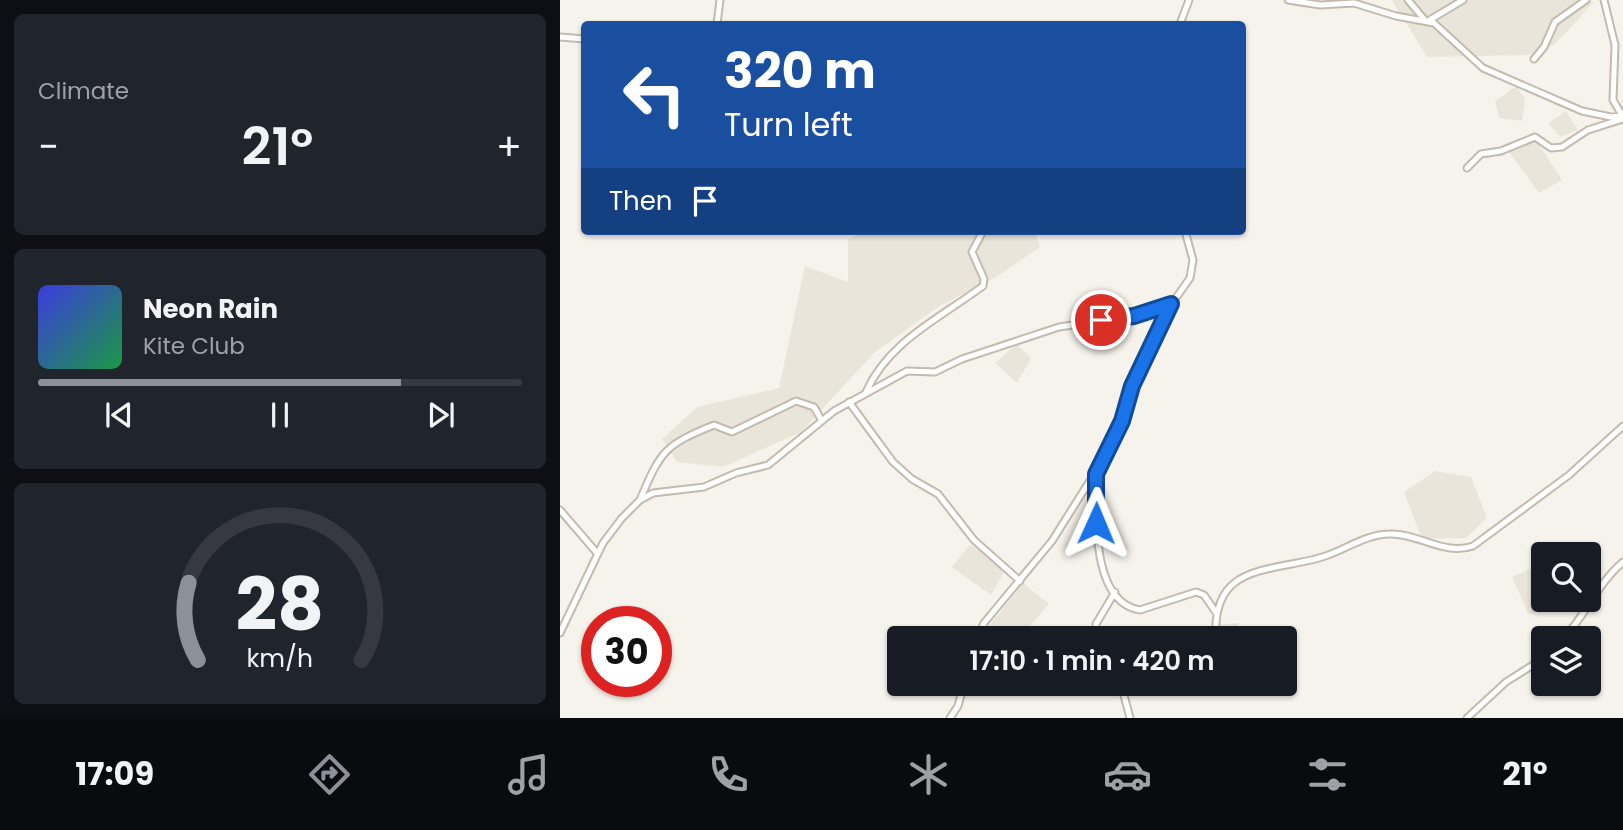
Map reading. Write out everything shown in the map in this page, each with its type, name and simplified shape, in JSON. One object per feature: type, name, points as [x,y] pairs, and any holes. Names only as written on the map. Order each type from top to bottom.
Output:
[{"type":"street","points":[[717,21],[720,0]]},
{"type":"street","points":[[1181,21],[1189,0]]},
{"type":"street","points":[[1288,0],[1321,5],[1354,3],[1396,16],[1426,20],[1440,25],[1483,68],[1574,108],[1601,116],[1622,117]]},
{"type":"street","points":[[1408,0],[1426,20]]},
{"type":"street","points":[[1426,20],[1463,0]]},
{"type":"street","points":[[1534,59],[1544,47],[1555,22],[1586,0]]},
{"type":"street","points":[[1604,0],[1615,45],[1613,100],[1622,117]]},
{"type":"street","points":[[560,37],[581,39]]},
{"type":"street","points":[[1467,168],[1481,154],[1501,150],[1529,138],[1535,137],[1551,148],[1559,147],[1594,128],[1622,117]]},
{"type":"street","points":[[866,392],[880,366],[897,347],[983,286],[984,279],[972,252],[981,235]]},
{"type":"street","points":[[983,626],[1052,541],[1096,474],[1122,421],[1132,386],[1171,304],[1183,290],[1193,268],[1186,235]]},
{"type":"street","points":[[640,500],[667,490],[704,487],[736,473],[768,465],[849,402],[907,371],[935,372],[962,359],[1059,327],[1134,316],[1171,304]]},
{"type":"street","points":[[560,634],[597,553],[611,531],[640,500],[653,469],[670,445],[700,429],[715,425],[732,432],[796,401],[814,407],[822,421]]},
{"type":"street","points":[[849,402],[893,462],[912,479],[938,494],[969,534],[1020,581]]},
{"type":"street","points":[[1217,626],[1217,614],[1228,588],[1247,575],[1277,565],[1319,558],[1377,535],[1396,534],[1450,548],[1463,549],[1473,546],[1569,475],[1623,426]]},
{"type":"street","points":[[1096,474],[1096,530],[1101,564],[1115,592],[1125,604],[1137,610],[1200,593],[1217,614]]},
{"type":"street","points":[[560,509],[597,553]]},
{"type":"street","points":[[1575,626],[1608,576],[1623,562]]},
{"type":"street","points":[[1096,626],[1115,592]]},
{"type":"street","points":[[1467,718],[1506,682],[1531,666]]},
{"type":"street","points":[[950,718],[961,696]]},
{"type":"street","points":[[1124,696],[1130,718]]},
{"type":"shaded area","points":[[1392,0],[1591,0],[1593,3],[1555,44],[1528,55],[1427,57]]},
{"type":"shaded area","points":[[1516,86],[1525,99],[1522,121],[1499,118],[1495,101]]},
{"type":"shaded area","points":[[1566,111],[1578,130],[1560,137],[1548,123]]},
{"type":"shaded area","points":[[1533,136],[1562,180],[1539,193],[1507,149]]},
{"type":"shaded area","points":[[857,235],[1036,235],[1040,247],[996,277],[938,307],[874,353],[801,432],[723,467],[677,462],[662,439],[697,407],[779,388],[805,266],[848,282],[848,239]]},
{"type":"shaded area","points":[[1017,344],[1031,358],[1017,383],[995,363]]},
{"type":"shaded area","points":[[1435,471],[1471,477],[1487,518],[1466,538],[1422,539],[1404,492]]},
{"type":"shaded area","points":[[970,545],[1008,565],[991,595],[952,567]]},
{"type":"shaded area","points":[[1531,568],[1531,612],[1536,612],[1529,615],[1512,577]]},
{"type":"shaded area","points":[[1023,583],[1049,604],[1030,626],[989,626]]},
{"type":"shaded area","points":[[1238,623],[1238,626],[1206,626]]},
{"type":"route","points":[[1096,523],[1096,474],[1122,421],[1132,386],[1171,304],[1161,305],[1134,316],[1101,320]]}]
